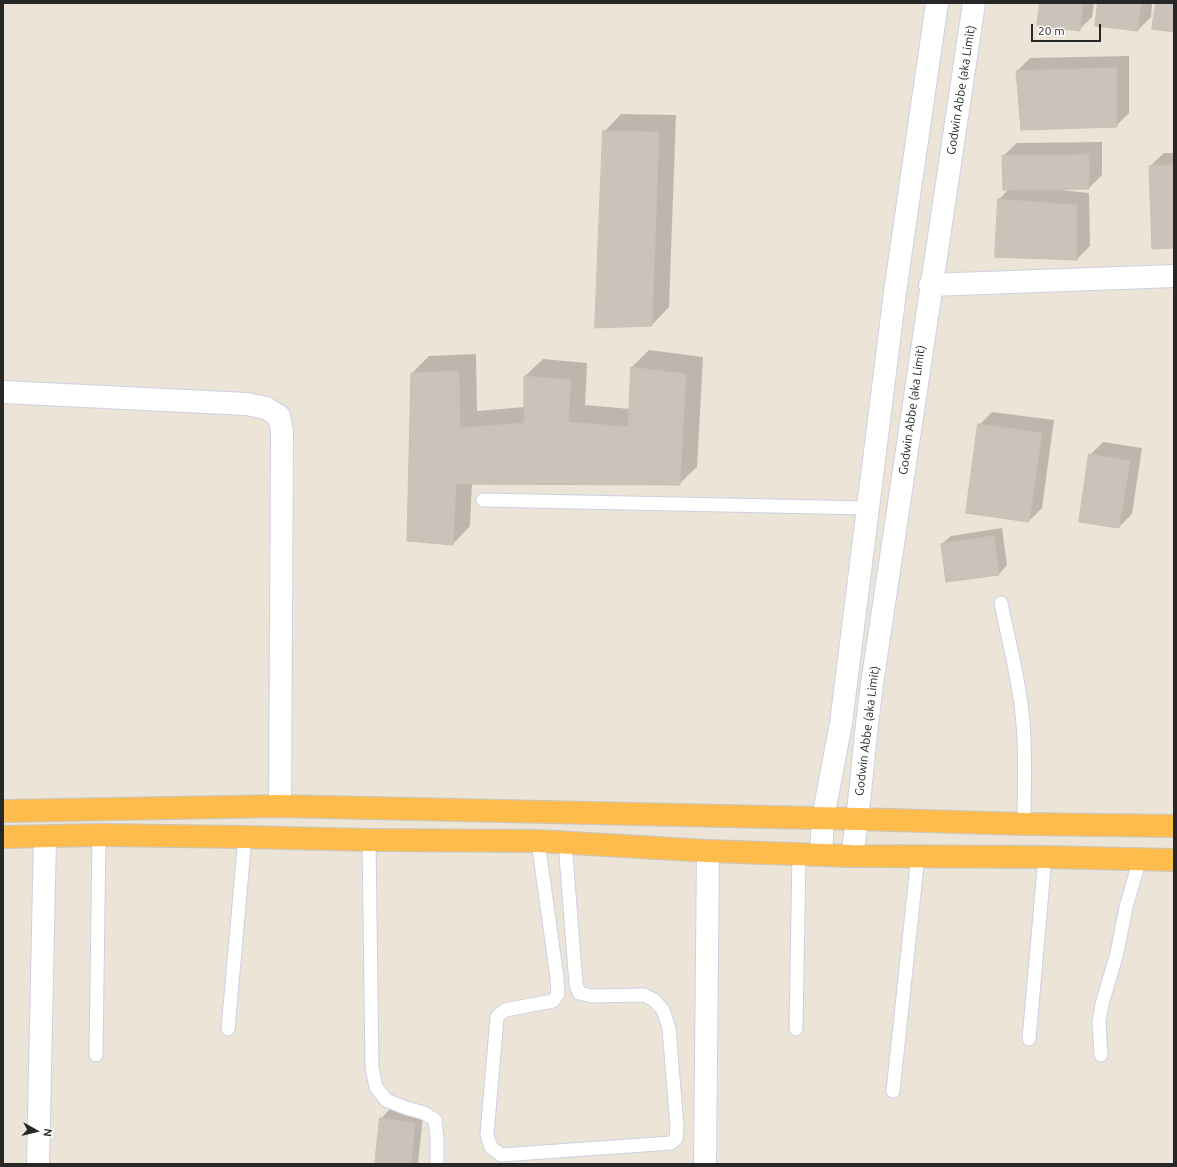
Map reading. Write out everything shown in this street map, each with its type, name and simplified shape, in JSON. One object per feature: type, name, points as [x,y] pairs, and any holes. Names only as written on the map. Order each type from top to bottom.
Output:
[{"type":"highway","points":[[3,811],[280,806],[1024,824],[1174,826]]},
{"type":"highway","points":[[3,837],[99,835],[565,842],[708,851],[852,856],[1045,857],[1174,860]]},
{"type":"street","points":[[821,855],[823,818],[841,723],[895,292],[937,3]]},
{"type":"street","name":"Godwin Abbe (aka Limit)","points":[[852,856],[858,819],[866,727],[930,285],[974,3]]},
{"type":"street","points":[[930,285],[1174,276]]},
{"type":"street","points":[[3,392],[247,404],[266,408],[279,416],[282,432],[280,806]]},
{"type":"street","points":[[38,1164],[45,837]]},
{"type":"street","points":[[705,1164],[708,851]]},
{"type":"lane","points":[[483,500],[868,508]]},
{"type":"lane","points":[[1001,603],[1021,702],[1025,743],[1024,824]]},
{"type":"lane","points":[[96,1055],[99,835]]},
{"type":"lane","points":[[228,1029],[245,837]]},
{"type":"lane","points":[[369,840],[372,1068],[376,1087],[386,1100],[424,1113],[435,1120],[437,1164]]},
{"type":"lane","points":[[538,842],[558,994],[553,1001],[505,1010],[497,1017],[487,1135],[492,1147],[500,1155],[671,1143],[676,1139],[677,1127],[669,1028],[663,1010],[654,1000],[644,995],[592,996],[579,993],[576,984],[565,842]]},
{"type":"lane","points":[[796,1029],[799,853]]},
{"type":"lane","points":[[893,1091],[918,856]]},
{"type":"lane","points":[[1029,1039],[1045,857]]},
{"type":"lane","points":[[1101,1055],[1099,1022],[1102,1004],[1117,953],[1126,907],[1140,859]]},
{"type":"building","points":[[1040,3],[1083,3],[1080,31],[1037,26]]},
{"type":"building","points":[[1098,3],[1141,3],[1138,31],[1095,26]]},
{"type":"building","points":[[1156,3],[1174,3],[1174,32],[1152,29]]},
{"type":"building","points":[[1117,68],[1117,127],[1021,130],[1016,71]]},
{"type":"building","points":[[603,131],[659,132],[652,326],[595,328]]},
{"type":"building","points":[[1089,155],[1089,189],[1003,190],[1002,156]]},
{"type":"building","points":[[1174,165],[1174,248],[1152,249],[1149,166]]},
{"type":"building","points":[[998,199],[1077,205],[1077,260],[995,257]]},
{"type":"building","points":[[631,367],[686,374],[680,485],[456,484],[453,545],[407,541],[411,373],[459,371],[460,428],[524,423],[524,376],[571,380],[568,422],[628,427]]},
{"type":"building","points":[[978,424],[1042,433],[1029,522],[966,513]]},
{"type":"building","points":[[1089,454],[1130,461],[1119,528],[1079,522]]},
{"type":"building","points":[[994,536],[999,575],[946,582],[941,544]]},
{"type":"building","points":[[380,1118],[415,1123],[411,1164],[375,1164]]}]
